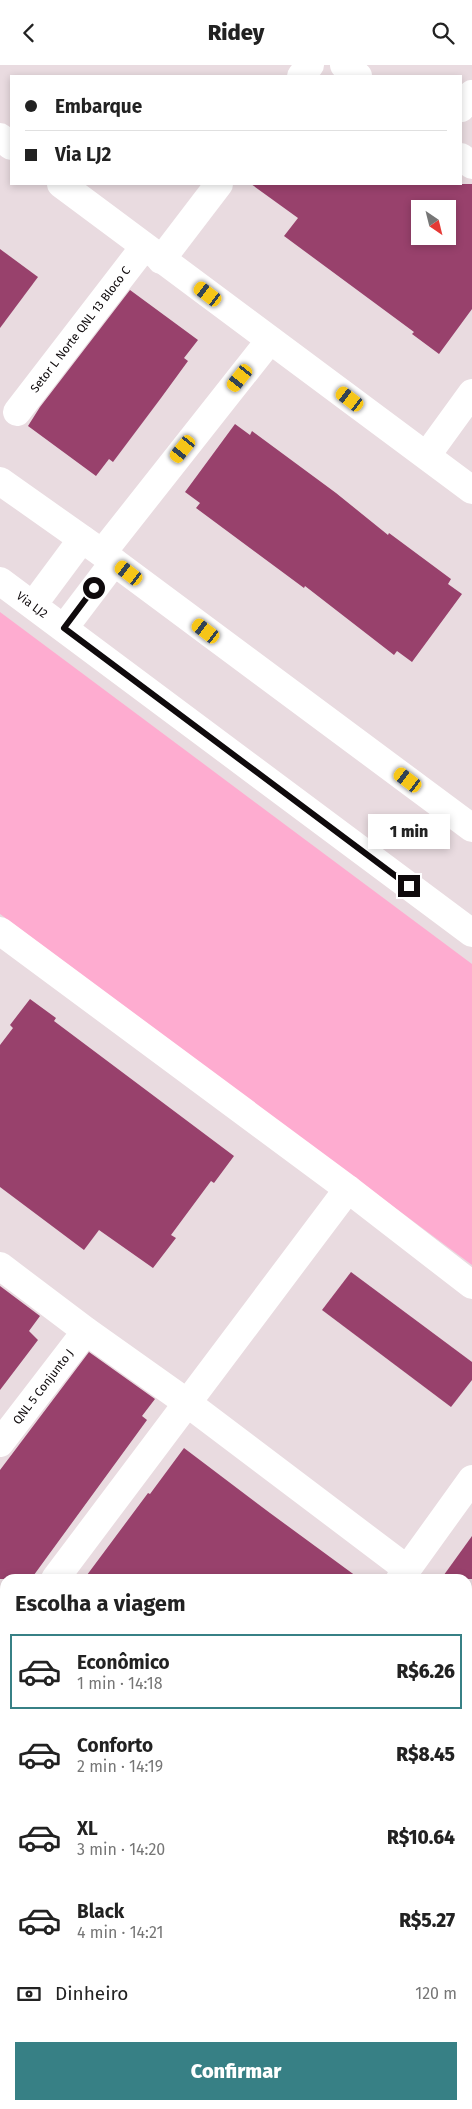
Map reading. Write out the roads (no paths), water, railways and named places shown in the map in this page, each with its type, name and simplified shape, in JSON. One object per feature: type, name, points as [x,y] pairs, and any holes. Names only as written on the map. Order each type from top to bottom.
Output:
[{"type":"street","points":[[302,75],[310,65]]},
{"type":"street","points":[[344,65],[357,75]]},
{"type":"street","points":[[462,108],[472,94]]},
{"type":"street","points":[[0,137],[10,145]]},
{"type":"street","points":[[62,185],[472,489]]},
{"type":"street","name":"Setor L Norte QNL 13 Bloco C","points":[[16,412],[153,253],[218,185]]},
{"type":"street","points":[[33,605],[99,551],[270,340]]},
{"type":"street","points":[[427,455],[472,393]]},
{"type":"street","points":[[0,481],[99,551],[472,828]]},
{"type":"street","points":[[64,628],[99,551]]},
{"type":"street","name":"Via LJ2","points":[[0,581],[472,933]]},
{"type":"street","points":[[0,931],[348,1189],[472,1285]]},
{"type":"street","points":[[60,1574],[186,1402],[348,1189]]},
{"type":"street","points":[[0,1266],[86,1331],[186,1402],[403,1574],[472,1479]]},
{"type":"street","name":"QNL 5 Conjunto J","points":[[0,1443],[86,1331]]}]
